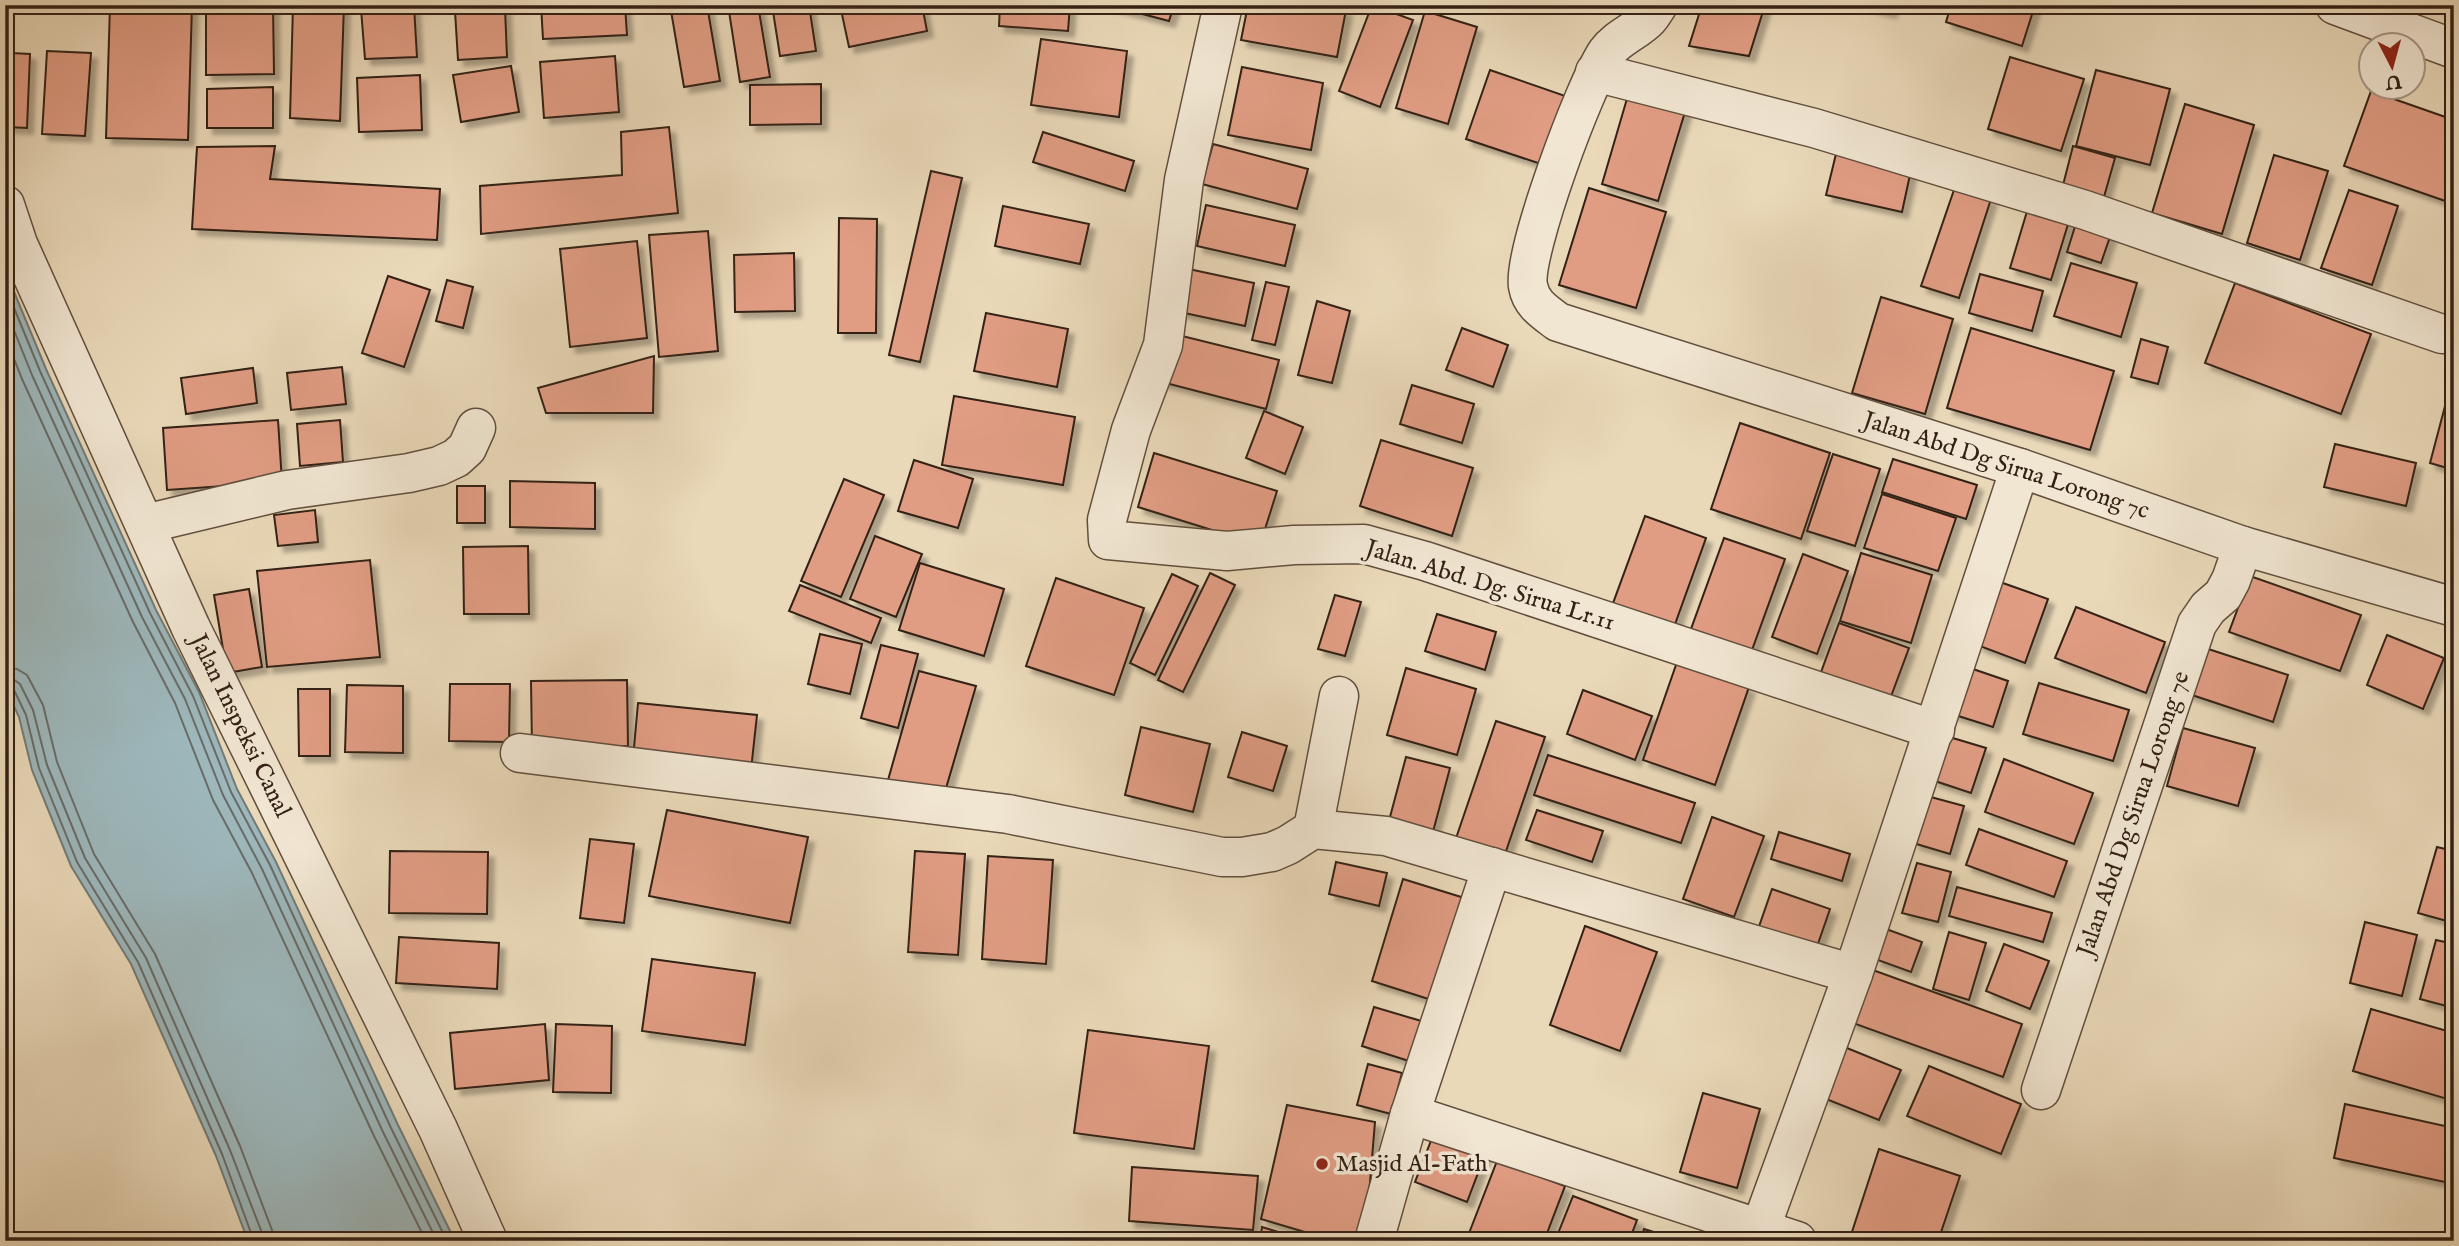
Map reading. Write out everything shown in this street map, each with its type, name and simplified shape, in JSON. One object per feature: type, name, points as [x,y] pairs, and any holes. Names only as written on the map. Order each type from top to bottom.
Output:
[{"type":"street","name":"Jalan. Abd. Dg. Sirua Lr.11","points":[[1223,5],[1184,180],[1163,345],[1131,430],[1107,520],[1108,540],[1227,551],[1294,545],[1364,544],[1425,561],[1935,730]]},
{"type":"street","points":[[1658,5],[1648,19],[1609,49],[1595,72],[1814,128],[2072,206],[2442,334]]},
{"type":"street","points":[[2335,5],[2454,49]]},
{"type":"street","name":"Jalan Abd Dg Sirua Lorong 7c","points":[[1595,72],[1551,187],[1531,254],[1527,279],[1534,301],[1541,310],[1559,322],[2020,468],[2244,546],[2454,607]]},
{"type":"street","name":"Jalan Inspeksi Canal","points":[[5,205],[19,244],[191,628],[438,1129],[488,1241]]},
{"type":"street","points":[[145,524],[287,490],[409,473],[439,466],[456,458],[467,448],[476,428]]},
{"type":"street","points":[[1760,1227],[1853,974],[2020,468]]},
{"type":"street","name":"Jalan Abd Dg Sirua Lorong 7e","points":[[2041,1090],[2197,624],[2208,608],[2223,596],[2244,546]]},
{"type":"street","points":[[1313,829],[1339,696]]},
{"type":"street","points":[[520,753],[1008,814],[1222,857],[1272,852],[1313,829],[1386,836],[1853,974]]},
{"type":"street","points":[[1374,1241],[1410,1114],[1492,867]]},
{"type":"street","points":[[1410,1114],[1797,1241]]},
{"type":"water","points":[[5,270],[46,369],[156,610],[199,692],[237,789],[276,862],[455,1241],[248,1241],[216,1156],[131,964],[71,866],[32,770],[19,717],[5,687]]},
{"type":"building","points":[[110,5],[192,5],[188,140],[106,138]]},
{"type":"building","points":[[206,5],[273,5],[274,74],[206,75]]},
{"type":"building","points":[[293,5],[344,5],[340,121],[290,118]]},
{"type":"building","points":[[541,5],[625,5],[627,35],[543,39]]},
{"type":"building","points":[[670,5],[707,5],[720,81],[684,87]]},
{"type":"building","points":[[728,5],[758,5],[770,77],[740,82]]},
{"type":"building","points":[[772,5],[809,5],[816,51],[780,56]]},
{"type":"building","points":[[840,5],[922,5],[927,31],[849,47]]},
{"type":"building","points":[[1000,5],[1070,5],[1068,31],[999,26]]},
{"type":"building","points":[[1108,5],[1174,5],[1169,21]]},
{"type":"building","points":[[1248,5],[1317,5],[1346,10],[1337,57],[1241,40]]},
{"type":"building","points":[[1372,5],[1413,20],[1380,107],[1339,91]]},
{"type":"building","points":[[1702,5],[1765,5],[1749,56],[1689,46]]},
{"type":"building","points":[[1864,5],[1892,5],[1890,12]]},
{"type":"building","points":[[1951,5],[2035,5],[2022,46],[1946,22]]},
{"type":"building","points":[[414,6],[417,57],[365,59],[361,9]]},
{"type":"building","points":[[505,8],[507,57],[458,60],[455,11]]},
{"type":"building","points":[[1425,11],[1477,27],[1448,124],[1396,108]]},
{"type":"building","points":[[1041,39],[1127,51],[1119,117],[1031,105]]},
{"type":"building","points":[[47,51],[91,53],[85,136],[42,134]]},
{"type":"building","points":[[11,53],[30,54],[27,128],[8,127]]},
{"type":"building","points":[[615,56],[619,112],[544,118],[540,62]]},
{"type":"building","points":[[2010,57],[2084,79],[2061,151],[1988,129]]},
{"type":"building","points":[[511,66],[519,112],[461,122],[453,75]]},
{"type":"building","points":[[1242,67],[1323,83],[1311,150],[1228,135]]},
{"type":"building","points":[[1490,70],[1574,99],[1550,167],[1466,139]]},
{"type":"building","points":[[2096,70],[2170,89],[2150,165],[2076,146]]},
{"type":"building","points":[[420,75],[422,130],[359,132],[357,78]]},
{"type":"building","points":[[821,84],[821,124],[750,125],[750,85]]},
{"type":"building","points":[[1631,85],[1688,102],[1658,201],[1602,184]]},
{"type":"building","points":[[273,87],[273,128],[207,128],[207,89]]},
{"type":"building","points":[[2367,102],[2402,102],[2454,120],[2454,204],[2344,166]]},
{"type":"building","points":[[2185,104],[2254,125],[2222,234],[2152,213]]},
{"type":"building","points":[[669,127],[678,213],[481,234],[480,186],[622,175],[621,132]]},
{"type":"building","points":[[1043,132],[1134,161],[1125,191],[1033,162]]},
{"type":"building","points":[[1213,144],[1308,169],[1297,209],[1202,184]]},
{"type":"building","points":[[275,146],[270,179],[440,189],[437,240],[192,229],[197,147]]},
{"type":"building","points":[[2073,146],[2115,158],[2102,204],[2061,193]]},
{"type":"building","points":[[1836,154],[1911,170],[1902,212],[1826,195]]},
{"type":"building","points":[[2274,155],[2328,171],[2300,260],[2247,243]]},
{"type":"building","points":[[931,171],[962,178],[920,362],[889,355]]},
{"type":"building","points":[[1955,187],[1991,199],[1959,298],[1921,286]]},
{"type":"building","points":[[1589,188],[1666,212],[1636,308],[1559,285]]},
{"type":"building","points":[[2349,190],[2398,206],[2372,285],[2321,268]]},
{"type":"building","points":[[1206,205],[1295,225],[1285,266],[1197,246]]},
{"type":"building","points":[[1003,206],[1089,224],[1080,264],[995,246]]},
{"type":"building","points":[[2028,208],[2069,221],[2051,280],[2010,268]]},
{"type":"building","points":[[839,218],[877,219],[876,333],[838,333]]},
{"type":"building","points":[[2077,220],[2112,231],[2101,263],[2067,252]]},
{"type":"building","points":[[708,231],[718,351],[659,357],[649,235]]},
{"type":"building","points":[[637,241],[647,338],[570,347],[560,249]]},
{"type":"building","points":[[794,253],[795,311],[735,312],[734,255]]},
{"type":"building","points":[[2071,263],[2137,283],[2121,337],[2054,316]]},
{"type":"building","points":[[1184,268],[1254,283],[1245,326],[1175,311]]},
{"type":"building","points":[[1980,274],[2043,291],[2032,331],[1969,313]]},
{"type":"building","points":[[388,276],[430,290],[404,367],[362,353]]},
{"type":"building","points":[[447,280],[473,287],[463,328],[436,321]]},
{"type":"building","points":[[1266,282],[1289,287],[1275,345],[1252,340]]},
{"type":"building","points":[[2235,283],[2371,334],[2341,414],[2205,363]]},
{"type":"building","points":[[1881,297],[1953,319],[1925,414],[1852,393]]},
{"type":"building","points":[[1317,301],[1350,311],[1332,383],[1298,375]]},
{"type":"building","points":[[986,313],[1068,329],[1057,387],[974,371]]},
{"type":"building","points":[[1462,328],[1508,345],[1493,387],[1446,370]]},
{"type":"building","points":[[1971,328],[2114,371],[2090,450],[1947,408]]},
{"type":"building","points":[[1170,333],[1279,360],[1266,409],[1158,381]]},
{"type":"building","points":[[2141,339],[2168,347],[2158,384],[2131,377]]},
{"type":"building","points":[[654,356],[653,413],[546,413],[538,388]]},
{"type":"building","points":[[342,367],[346,404],[291,410],[287,373]]},
{"type":"building","points":[[253,368],[257,403],[186,414],[181,378]]},
{"type":"building","points":[[2454,372],[2454,470],[2430,463]]},
{"type":"building","points":[[1412,385],[1474,404],[1462,443],[1400,424]]},
{"type":"building","points":[[954,396],[1075,417],[1063,485],[942,465]]},
{"type":"building","points":[[1264,411],[1303,427],[1285,474],[1246,458]]},
{"type":"building","points":[[278,420],[282,482],[167,490],[163,428]]},
{"type":"building","points":[[340,420],[343,462],[300,466],[297,424]]},
{"type":"building","points":[[1740,423],[1830,453],[1801,539],[1711,509]]},
{"type":"building","points":[[1381,440],[1473,468],[1452,536],[1360,506]]},
{"type":"building","points":[[2335,444],[2416,463],[2406,506],[2324,487]]},
{"type":"building","points":[[1154,453],[1277,491],[1260,545],[1138,507]]},
{"type":"building","points":[[1833,454],[1880,469],[1855,546],[1807,531]]},
{"type":"building","points":[[1893,459],[1977,485],[1966,519],[1882,492]]},
{"type":"building","points":[[914,460],[973,479],[958,528],[898,511]]},
{"type":"building","points":[[844,479],[884,495],[841,597],[801,581]]},
{"type":"building","points":[[510,481],[595,483],[595,529],[510,527]]},
{"type":"building","points":[[457,486],[485,486],[485,523],[457,523]]},
{"type":"building","points":[[1882,494],[1956,518],[1938,571],[1864,548]]},
{"type":"building","points":[[315,510],[318,542],[278,546],[274,515]]},
{"type":"building","points":[[1645,516],[1706,538],[1674,627],[1612,606]]},
{"type":"building","points":[[875,536],[922,554],[896,617],[850,599]]},
{"type":"building","points":[[1724,538],[1785,559],[1752,650],[1691,629]]},
{"type":"building","points":[[528,546],[529,614],[464,614],[463,547]]},
{"type":"building","points":[[1861,553],[1932,575],[1911,643],[1840,621]]},
{"type":"building","points":[[1803,554],[1848,571],[1817,654],[1772,637]]},
{"type":"building","points":[[370,560],[380,657],[267,667],[257,571]]},
{"type":"building","points":[[920,563],[1004,589],[984,656],[899,630]]},
{"type":"building","points":[[1210,573],[1235,585],[1183,692],[1158,680]]},
{"type":"building","points":[[1172,574],[1198,586],[1155,675],[1130,663]]},
{"type":"building","points":[[2250,576],[2361,615],[2340,671],[2229,632]]},
{"type":"building","points":[[1056,578],[1144,608],[1114,695],[1026,666]]},
{"type":"building","points":[[2000,582],[2048,599],[2025,663],[1977,645]]},
{"type":"building","points":[[800,585],[881,618],[871,643],[789,611]]},
{"type":"building","points":[[249,589],[262,667],[227,673],[214,595]]},
{"type":"building","points":[[1335,595],[1361,602],[1345,656],[1318,649]]},
{"type":"building","points":[[2076,607],[2165,642],[2146,693],[2055,658]]},
{"type":"building","points":[[1437,614],[1496,632],[1485,670],[1425,651]]},
{"type":"building","points":[[1839,623],[1909,648],[1890,699],[1820,675]]},
{"type":"building","points":[[820,634],[862,644],[850,694],[808,684]]},
{"type":"building","points":[[2387,635],[2444,658],[2423,709],[2367,685]]},
{"type":"building","points":[[881,645],[918,654],[898,728],[861,718]]},
{"type":"building","points":[[2199,646],[2288,675],[2273,722],[2183,692]]},
{"type":"building","points":[[1677,662],[1749,687],[1715,785],[1643,760]]},
{"type":"building","points":[[1967,667],[2008,681],[1993,727],[1952,714]]},
{"type":"building","points":[[1406,668],[1476,689],[1457,755],[1387,735]]},
{"type":"building","points":[[919,671],[976,686],[944,795],[888,780]]},
{"type":"building","points":[[627,680],[628,746],[532,747],[531,681]]},
{"type":"building","points":[[2039,683],[2129,710],[2113,761],[2023,734]]},
{"type":"building","points":[[450,684],[510,684],[509,742],[449,741]]},
{"type":"building","points":[[347,685],[403,686],[403,753],[345,752]]},
{"type":"building","points":[[298,689],[330,689],[330,756],[299,756]]},
{"type":"building","points":[[1583,690],[1652,716],[1635,760],[1567,734]]},
{"type":"building","points":[[638,703],[757,715],[751,770],[633,759]]},
{"type":"building","points":[[2454,714],[2454,736],[2447,734]]},
{"type":"building","points":[[1496,721],[1545,737],[1503,860],[1454,844]]},
{"type":"building","points":[[1141,727],[1210,744],[1193,812],[1125,795]]},
{"type":"building","points":[[2183,728],[2255,748],[2238,806],[2167,786]]},
{"type":"building","points":[[1242,732],[1287,746],[1273,791],[1228,777]]},
{"type":"building","points":[[1946,736],[1986,748],[1971,793],[1932,780]]},
{"type":"building","points":[[1548,755],[1695,803],[1681,843],[1534,795]]},
{"type":"building","points":[[1406,757],[1450,768],[1430,843],[1386,832]]},
{"type":"building","points":[[2004,759],[2093,793],[2074,844],[1985,812]]},
{"type":"building","points":[[1927,796],[1964,806],[1950,854],[1913,843]]},
{"type":"building","points":[[667,810],[808,837],[790,923],[649,896]]},
{"type":"building","points":[[1537,810],[1603,831],[1592,862],[1526,840]]},
{"type":"building","points":[[1712,817],[1764,836],[1734,917],[1683,899]]},
{"type":"building","points":[[1979,829],[2067,861],[2054,897],[1966,865]]},
{"type":"building","points":[[1779,832],[1850,854],[1842,881],[1771,859]]},
{"type":"building","points":[[590,839],[634,844],[624,923],[580,918]]},
{"type":"building","points":[[2437,847],[2454,851],[2454,923],[2418,913]]},
{"type":"building","points":[[390,851],[488,852],[487,914],[389,913]]},
{"type":"building","points":[[915,851],[965,854],[958,955],[908,952]]},
{"type":"building","points":[[988,856],[1053,860],[1046,964],[982,959]]},
{"type":"building","points":[[1336,862],[1387,873],[1379,906],[1329,894]]},
{"type":"building","points":[[1917,863],[1951,872],[1938,922],[1902,913]]},
{"type":"building","points":[[1403,879],[1474,901],[1441,1003],[1372,981]]},
{"type":"building","points":[[1957,887],[2052,913],[2043,942],[1949,916]]},
{"type":"building","points":[[1772,889],[1830,909],[1812,961],[1754,941]]},
{"type":"building","points":[[2365,922],[2417,935],[2402,996],[2350,983]]},
{"type":"building","points":[[1585,926],[1657,952],[1620,1051],[1550,1025]]},
{"type":"building","points":[[1886,929],[1922,942],[1911,972],[1875,959]]},
{"type":"building","points":[[1949,932],[1986,943],[1969,1000],[1933,989]]},
{"type":"building","points":[[399,937],[499,943],[497,989],[396,983]]},
{"type":"building","points":[[2436,940],[2454,944],[2454,1008],[2420,999]]},
{"type":"building","points":[[2004,944],[2049,961],[2030,1009],[1986,991]]},
{"type":"building","points":[[652,959],[755,973],[745,1045],[642,1031]]},
{"type":"building","points":[[1870,969],[2022,1024],[2003,1077],[1850,1022]]},
{"type":"building","points":[[1374,1007],[1428,1023],[1415,1063],[1362,1046]]},
{"type":"building","points":[[2371,1009],[2454,1033],[2454,1101],[2353,1071]]},
{"type":"building","points":[[545,1024],[549,1080],[455,1089],[450,1033]]},
{"type":"building","points":[[556,1024],[612,1026],[611,1093],[553,1092]]},
{"type":"building","points":[[1088,1030],[1209,1046],[1194,1149],[1074,1133]]},
{"type":"building","points":[[1842,1046],[1901,1070],[1879,1120],[1821,1097]]},
{"type":"building","points":[[1368,1064],[1402,1073],[1391,1114],[1357,1105]]},
{"type":"building","points":[[1929,1066],[2021,1104],[2001,1154],[1907,1116]]},
{"type":"building","points":[[1703,1093],[1760,1109],[1737,1188],[1680,1172]]},
{"type":"building","points":[[2345,1104],[2454,1128],[2454,1184],[2334,1158]]},
{"type":"building","name":"Masjid Al-Fath","points":[[1287,1105],[1375,1122],[1368,1206],[1354,1241],[1335,1241],[1261,1219]]},
{"type":"building","points":[[1434,1133],[1486,1152],[1467,1202],[1415,1182]]},
{"type":"building","points":[[1879,1149],[1960,1176],[1938,1241],[1849,1241]]},
{"type":"building","points":[[1497,1161],[1565,1186],[1544,1241],[1466,1241]]},
{"type":"building","points":[[1132,1167],[1258,1176],[1253,1230],[1129,1221]]},
{"type":"building","points":[[1573,1196],[1637,1220],[1629,1241],[1555,1241]]},
{"type":"building","points":[[1262,1227],[1308,1241],[1260,1241]]},
{"type":"building","points":[[1644,1229],[1683,1241],[1640,1241]]},
{"type":"place","name":"Masjid Al-Fath","points":[[1322,1164]]}]
